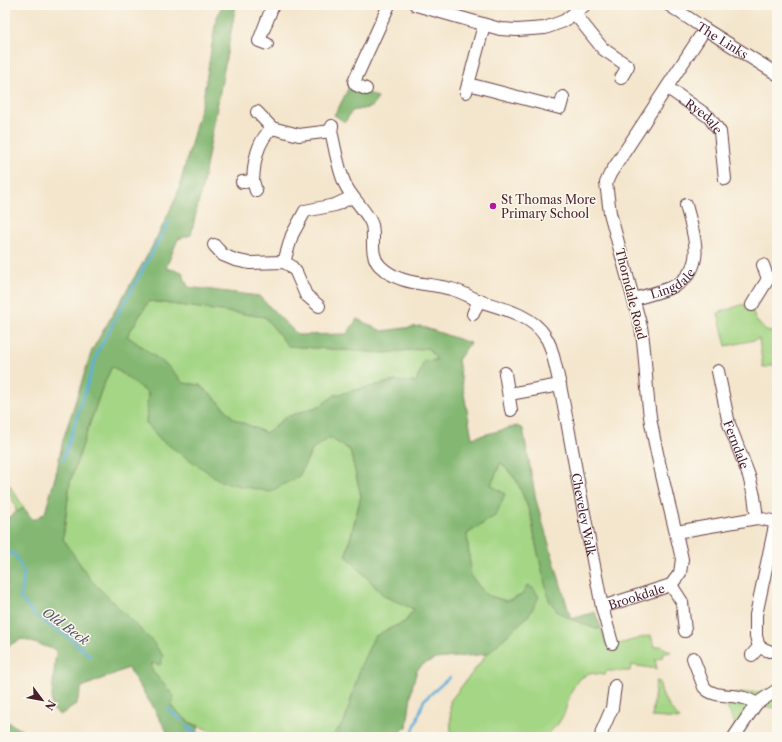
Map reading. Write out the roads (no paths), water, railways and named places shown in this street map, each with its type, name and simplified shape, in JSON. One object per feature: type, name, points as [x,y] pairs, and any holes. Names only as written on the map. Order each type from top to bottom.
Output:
[{"type":"street","points":[[267,44],[259,41],[273,5]]},
{"type":"street","points":[[366,90],[356,85],[354,82],[389,5]]},
{"type":"street","points":[[416,5],[500,29],[517,30],[545,28],[564,21],[581,8],[603,48],[628,66],[621,78]]},
{"type":"street","name":"The Links","points":[[669,5],[777,74]]},
{"type":"street","points":[[484,25],[467,88],[560,108],[563,97]]},
{"type":"street","name":"Thorndale Road","points":[[676,532],[651,427],[643,339],[634,299],[610,213],[606,183],[610,174],[668,88],[705,29]]},
{"type":"street","name":"Ryedale","points":[[668,88],[709,117],[720,132],[725,179]]},
{"type":"street","points":[[250,185],[258,148],[264,135],[272,128],[257,112]]},
{"type":"street","name":"Cheveley Walk","points":[[272,128],[299,135],[331,128],[345,184],[352,197],[369,219],[372,226],[372,243],[379,265],[399,279],[453,289],[525,318],[545,335],[551,347],[560,385],[602,607],[612,643]]},
{"type":"street","points":[[284,262],[292,235],[305,211],[335,205],[352,197]]},
{"type":"street","name":"Lingdale","points":[[634,299],[678,284],[688,274],[695,263],[696,243],[686,205]]},
{"type":"street","points":[[214,245],[219,258],[249,263],[284,262],[291,266],[296,272],[303,298],[319,306]]},
{"type":"street","points":[[752,305],[772,280],[763,265]]},
{"type":"street","points":[[473,314],[479,300]]},
{"type":"street","name":"Ferndale","points":[[718,371],[729,424],[749,476],[757,518]]},
{"type":"street","points":[[505,373],[512,410]]},
{"type":"street","points":[[509,394],[560,385]]},
{"type":"street","points":[[676,532],[757,518],[777,522],[756,615],[756,636],[760,651]]},
{"type":"street","name":"Brookdale","points":[[602,607],[671,585],[680,573],[682,566],[682,559],[676,532]]},
{"type":"street","name":"Brookdale","points":[[671,585],[682,602],[685,631]]},
{"type":"street","points":[[693,658],[700,673],[704,687],[711,693],[743,698],[756,704]]},
{"type":"street","points":[[601,737],[612,708],[615,686]]},
{"type":"street","points":[[734,737],[756,704],[777,690]]},
{"type":"waterway","points":[[63,460],[98,351],[169,222]]},
{"type":"waterway","name":"Old Beck","points":[[5,551],[14,554],[24,572],[21,599],[35,616],[71,639],[90,656]]},
{"type":"waterway","points":[[411,737],[424,700],[450,677]]},
{"type":"waterway","name":"Old Beck","points":[[168,709],[182,721]]},
{"type":"waterway","name":"Old Beck","points":[[187,725],[190,729],[189,730]]},
{"type":"waterway","name":"Old Beck","points":[[187,729],[208,737]]},
{"type":"place","name":"St Thomas More Primary School","points":[[493,206]]}]
